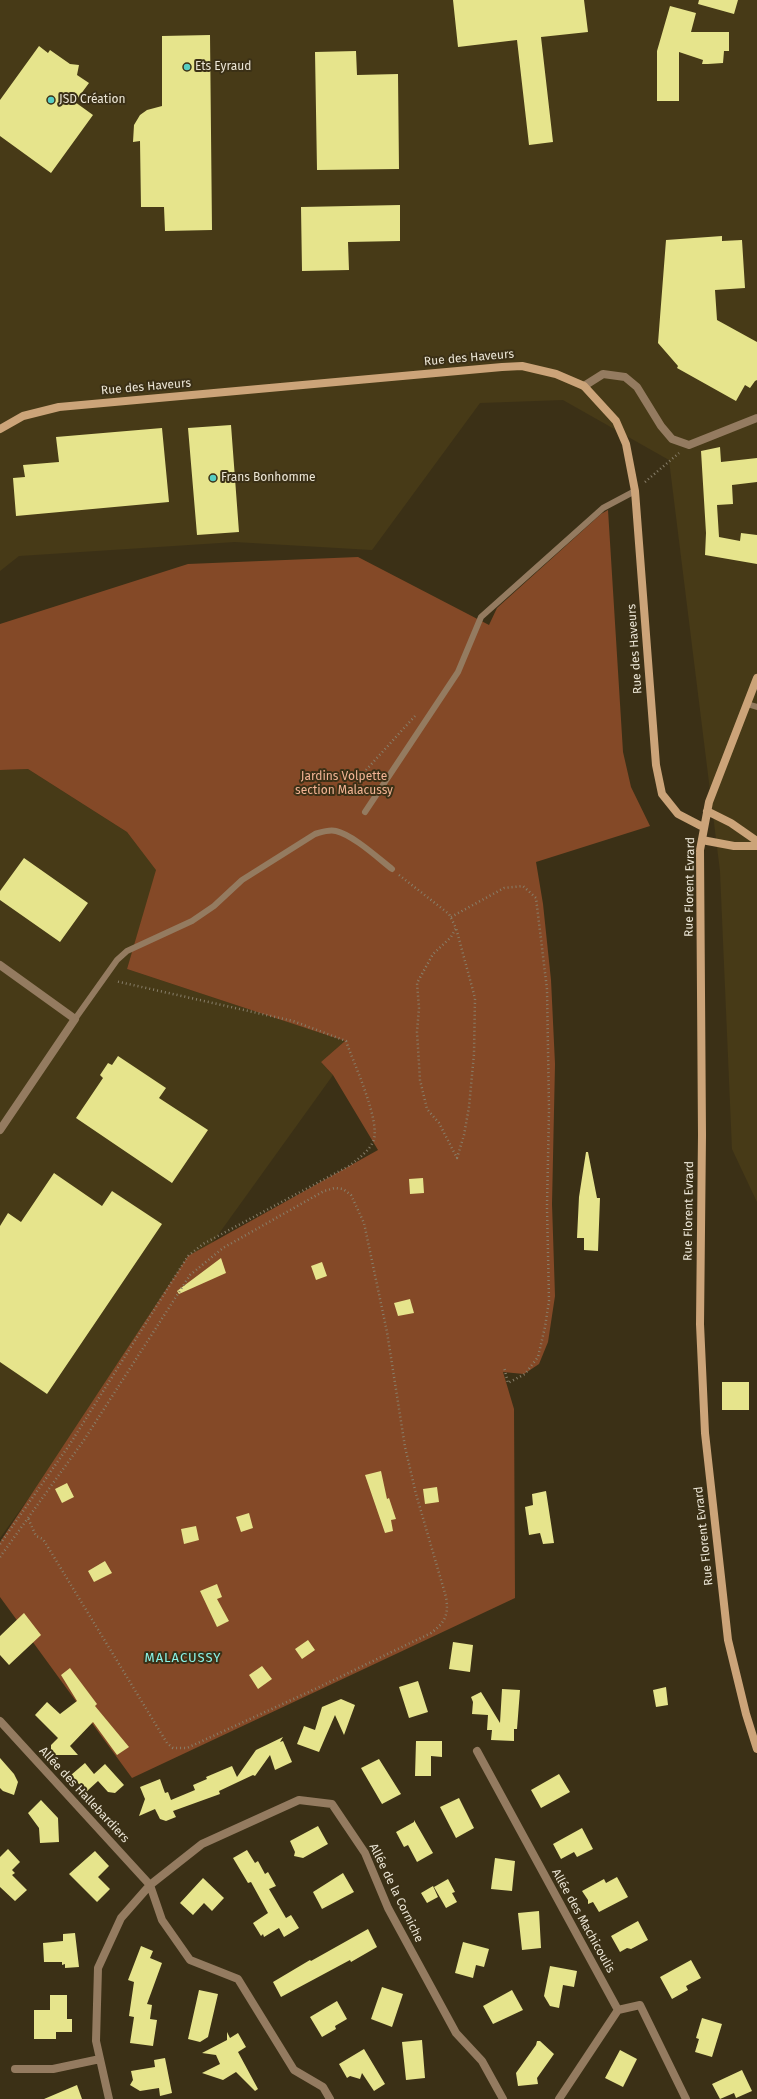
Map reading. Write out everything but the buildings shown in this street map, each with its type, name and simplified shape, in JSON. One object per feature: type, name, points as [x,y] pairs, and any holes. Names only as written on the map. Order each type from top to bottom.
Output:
[{"type":"street","name":"Rue des Haveurs","points":[[0,429],[23,416],[59,407],[502,367],[529,368],[556,374],[584,386],[616,421],[626,444],[635,491],[656,765],[662,794],[678,814],[703,827]]},
{"type":"street","points":[[584,386],[603,374],[625,377],[637,387],[661,426],[672,439],[689,445],[757,418]]},
{"type":"street","name":"Rue Florent Evrard","points":[[757,678],[707,811],[703,827],[700,1324],[704,1433],[728,1640],[746,1714],[757,1749]]},
{"type":"street","points":[[707,811],[731,823],[757,842]]},
{"type":"street","points":[[702,840],[734,846],[757,846]]},
{"type":"street","points":[[0,965],[74,1019],[0,1130]]},
{"type":"street","name":"Allée des Hallebardiers","points":[[0,1721],[150,1885]]},
{"type":"street","name":"Allée des Machicoulis","points":[[476,1751],[618,2010]]},
{"type":"street","name":"Allée de la Corniche","points":[[109,2099],[96,2042],[98,1968],[121,1918],[150,1885],[202,1844],[299,1800],[332,1804],[365,1853],[388,1908],[456,2033],[482,2061],[503,2099]]},
{"type":"street","points":[[150,1885],[162,1920],[190,1960],[238,1979],[294,2070],[323,2087],[330,2099]]},
{"type":"street","points":[[559,2099],[618,2010],[640,2005],[686,2099]]},
{"type":"street","points":[[15,2069],[53,2069],[100,2059]]},
{"type":"lane","points":[[365,812],[458,672],[481,617],[603,508],[635,491]]},
{"type":"lane","points":[[747,704],[757,707]]},
{"type":"lane","points":[[74,1019],[127,950],[192,921],[214,906],[242,880],[315,834],[326,830],[336,830],[347,835],[392,869]]},
{"type":"path","points":[[635,491],[689,445]]},
{"type":"path","points":[[366,770],[411,719],[417,715]]},
{"type":"path","points":[[392,869],[451,917],[456,928],[475,998],[474,1054],[469,1107],[464,1135],[457,1158],[439,1123],[427,1109],[420,1080],[418,1032],[418,983],[433,954],[452,937],[456,928]]},
{"type":"path","points":[[451,917],[504,888],[523,886],[536,898],[540,915],[547,996],[549,1111],[547,1207],[549,1301],[546,1327],[538,1357],[525,1374],[508,1384],[504,1366]]},
{"type":"path","points":[[0,1544],[70,1444],[188,1256],[203,1244],[348,1166],[364,1155],[373,1141],[375,1133],[373,1115],[346,1041],[293,1021],[104,978]]},
{"type":"path","points":[[0,1557],[28,1518],[84,1440],[190,1275],[224,1248],[324,1191],[335,1188],[343,1190],[351,1195],[358,1208],[366,1231],[387,1332],[405,1447],[416,1494],[446,1597],[448,1608],[442,1623],[430,1633],[315,1689],[187,1748],[173,1748],[167,1743],[43,1539],[36,1536],[28,1518]]},
{"type":"shaded area","points":[[0,0],[757,0],[757,1202],[732,1149],[720,871],[669,460],[563,400],[480,403],[372,550],[235,542],[19,556],[0,571]]},
{"type":"shaded area","points":[[28,769],[127,832],[157,870],[127,969],[345,1041],[321,1062],[333,1075],[0,1538],[0,770]]},
{"type":"green space","name":"Jardins Volpette section Malacussy","points":[[608,510],[623,752],[631,787],[650,826],[536,862],[543,904],[551,980],[555,1064],[552,1204],[555,1296],[548,1342],[539,1364],[524,1374],[503,1372],[514,1409],[515,1598],[132,1778],[0,1597],[0,1542],[188,1256],[378,1150],[333,1075],[321,1062],[345,1041],[127,969],[156,870],[127,832],[28,769],[0,770],[0,624],[188,564],[358,557],[489,625],[497,608],[601,514]]},
{"type":"place","name":"Ets Eyraud","points":[[187,67]]},
{"type":"place","name":"JSD Création","points":[[51,100]]},
{"type":"place","name":"Frans Bonhomme","points":[[213,478]]},
{"type":"district","name":"MALACUSSY","points":[[183,1658]]}]
